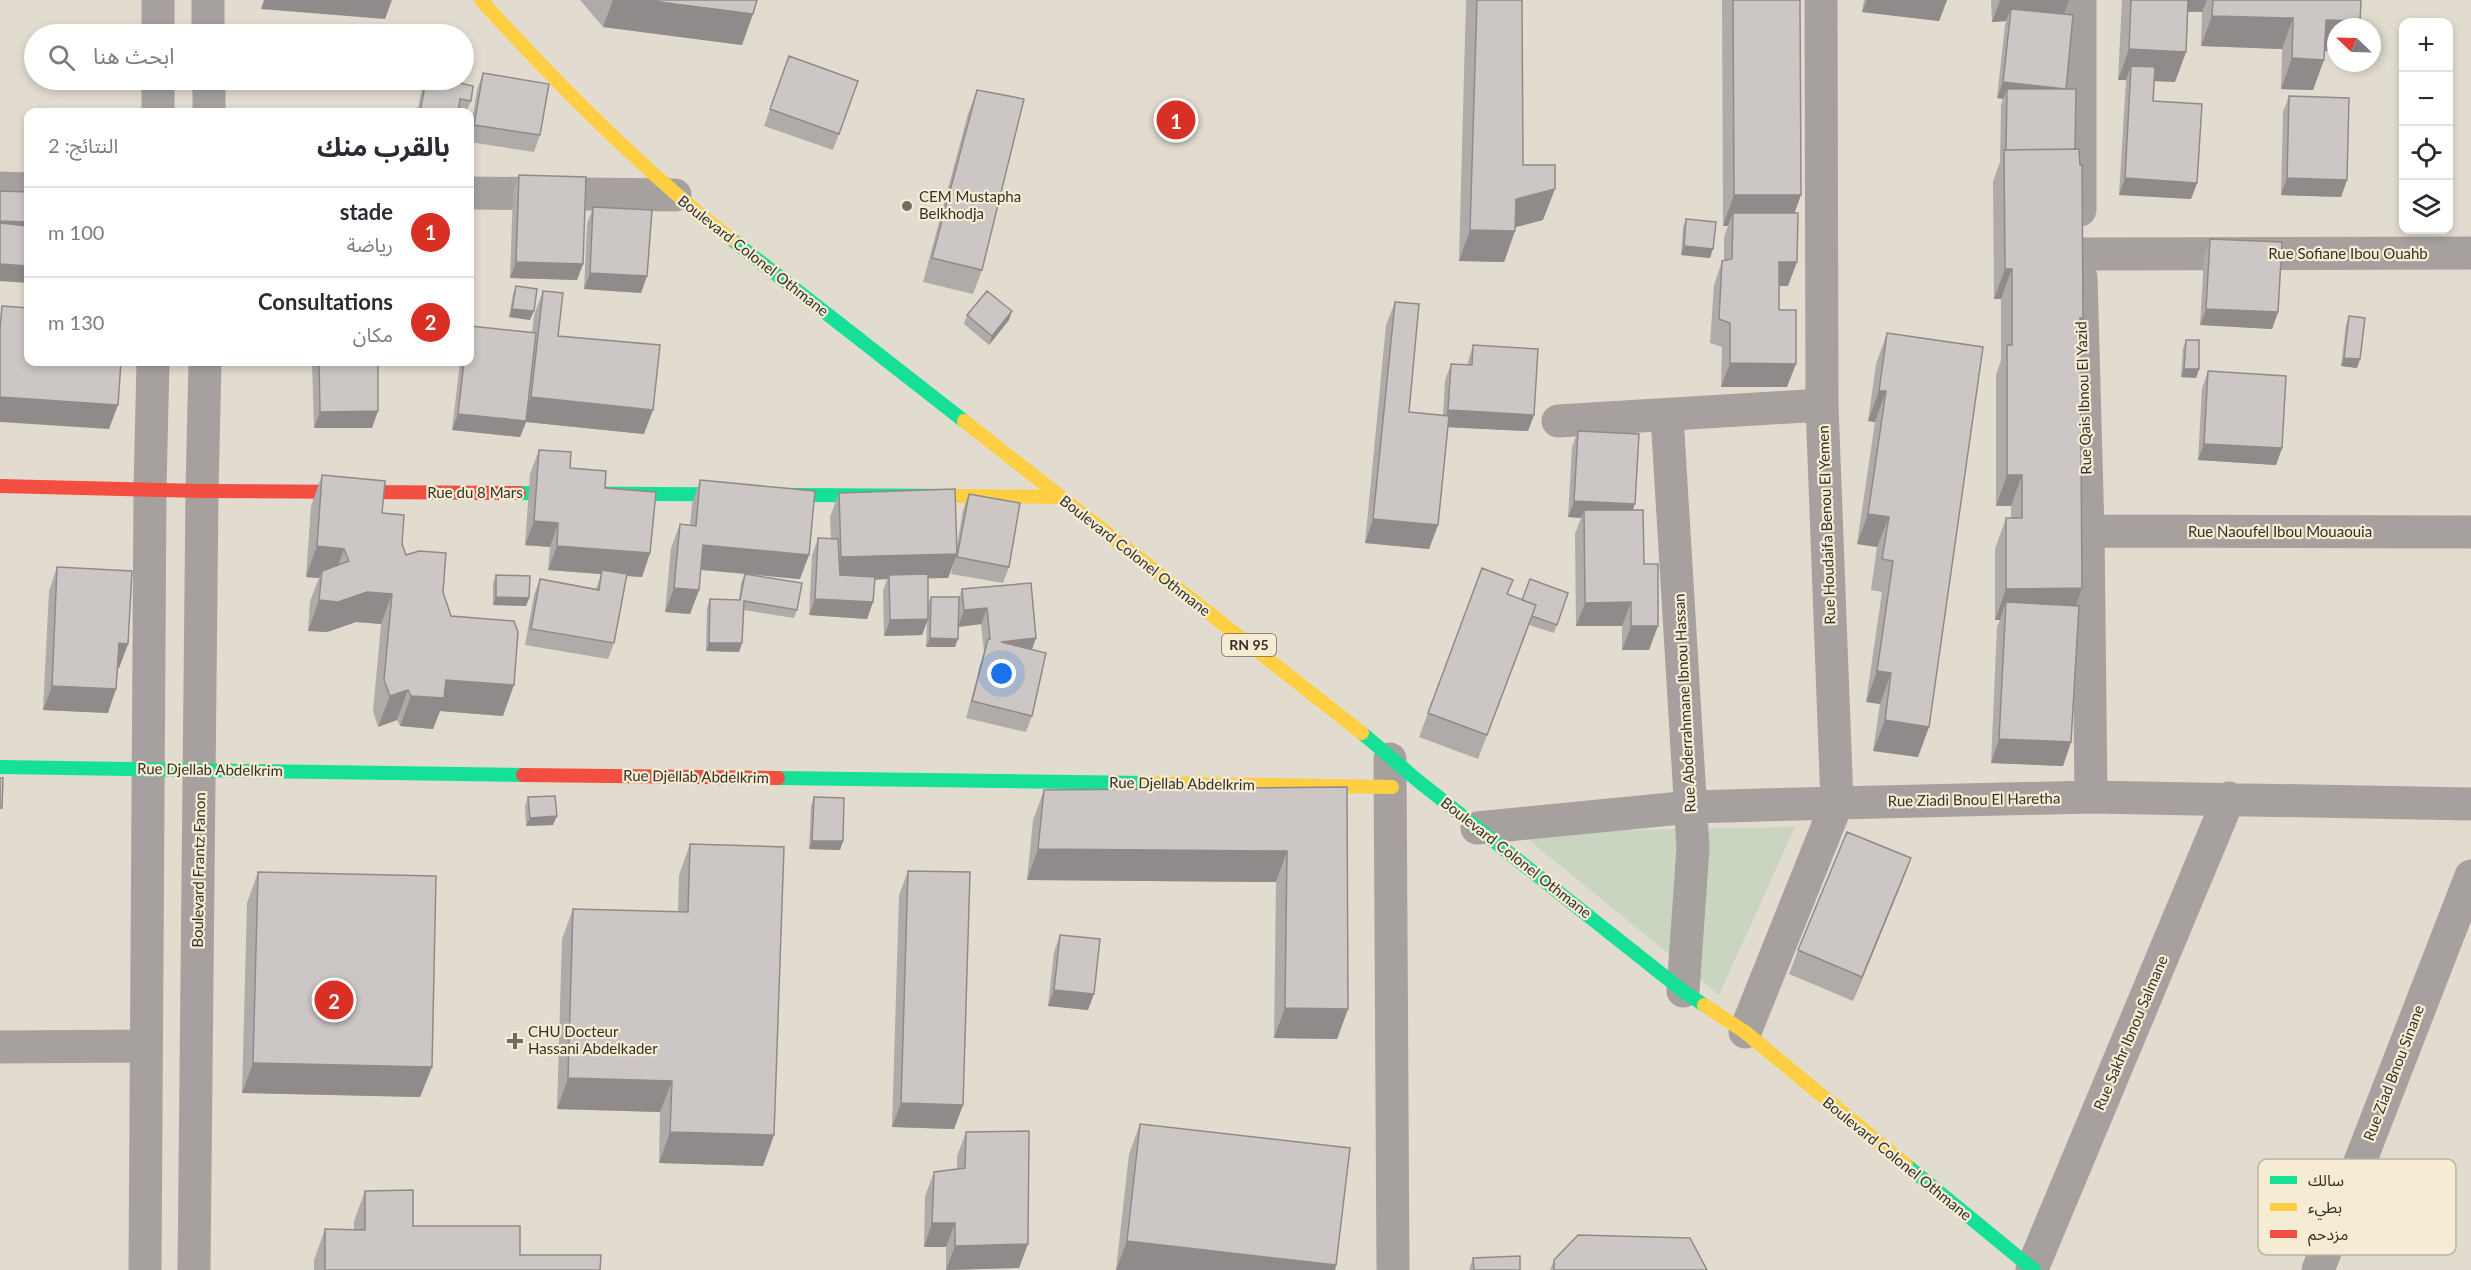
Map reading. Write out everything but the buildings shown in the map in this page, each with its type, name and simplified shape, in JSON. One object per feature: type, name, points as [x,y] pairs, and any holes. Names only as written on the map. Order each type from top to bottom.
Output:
[{"type":"street","points":[[158,0],[158,24]]},
{"type":"street","points":[[208,0],[208,24]]},
{"type":"street","name":"Boulevard Colonel Othmane","points":[[481,0],[560,84],[675,195],[1059,497],[1391,771],[1417,780],[1683,991],[1745,1032],[2033,1269]]},
{"type":"street","name":"Rue Houdaifa Benou El Yemen","points":[[1745,1032],[1837,803],[1822,405],[1821,0]]},
{"type":"street","name":"Rue Qais Ibnou El Yazid","points":[[2080,0],[2080,254],[2088,531],[2091,797]]},
{"type":"street","points":[[158,90],[158,108]]},
{"type":"street","points":[[209,90],[209,108]]},
{"type":"street","points":[[0,188],[24,189]]},
{"type":"street","points":[[474,193],[675,195]]},
{"type":"street","name":"Rue Sofiane Ibou Ouahb","points":[[2080,254],[2471,253]]},
{"type":"street","points":[[145,1270],[150,490],[153,366]]},
{"type":"street","name":"Boulevard Frantz Fanon","points":[[194,1270],[205,366]]},
{"type":"street","points":[[1558,421],[1822,405]]},
{"type":"street","name":"Rue Abderrahmane Ibnou Hassan","points":[[1667,416],[1693,848],[1683,991]]},
{"type":"street","name":"Rue du 8 Mars","points":[[0,486],[202,491],[1059,497]]},
{"type":"street","name":"Rue Naoufel Ibou Mouaouia","points":[[2088,531],[2471,532]]},
{"type":"street","name":"Rue Djellab Abdelkrim","points":[[0,767],[150,770],[1391,771]]},
{"type":"street","points":[[1391,771],[1393,1270]]},
{"type":"street","name":"Rue Ziadi Bnou El Haretha","points":[[1477,828],[1691,807],[1837,803],[2091,797],[2471,804]]},
{"type":"street","name":"Rue Sakhr Ibnou Salmane","points":[[2033,1269],[2229,798]]},
{"type":"street","name":"Rue Ziad Bnou Sinane","points":[[2361,1159],[2471,876]]},
{"type":"street","points":[[0,1047],[146,1046]]},
{"type":"street","points":[[146,1175],[195,1175]]},
{"type":"street","name":"Rue Ziad Bnou Sinane","points":[[2318,1270],[2324,1255]]},
{"type":"green space","points":[[1795,827],[1719,995],[1519,832]]},
{"type":"traffic: fast","points":[[731,239],[964,421]]},
{"type":"traffic: fast","points":[[519,493],[958,496]]},
{"type":"traffic: fast","points":[[1362,733],[1417,780],[1683,991],[1704,1005]]},
{"type":"traffic: fast","points":[[0,767],[523,775]]},
{"type":"traffic: fast","points":[[778,778],[1145,783]]},
{"type":"traffic: fast","points":[[1906,1165],[2034,1270]]},
{"type":"traffic: slow","points":[[481,0],[632,155],[731,239]]},
{"type":"traffic: slow","points":[[964,421],[1362,733]]},
{"type":"traffic: slow","points":[[958,496],[1059,497]]},
{"type":"traffic: slow","points":[[1145,783],[1392,787]]},
{"type":"traffic: slow","points":[[1704,1005],[1745,1032],[1906,1165]]},
{"type":"traffic: jam","points":[[0,486],[202,491],[519,493]]},
{"type":"traffic: jam","points":[[523,775],[778,778]]},
{"type":"place","name":"stade","points":[[1176,120]]},
{"type":"place","name":"CEM Mustapha Belkhodja","points":[[907,206]]},
{"type":"place","name":"Consultations","points":[[334,1000]]},
{"type":"place","name":"CHU Docteur Hassani Abdelkader","points":[[515,1041]]}]
